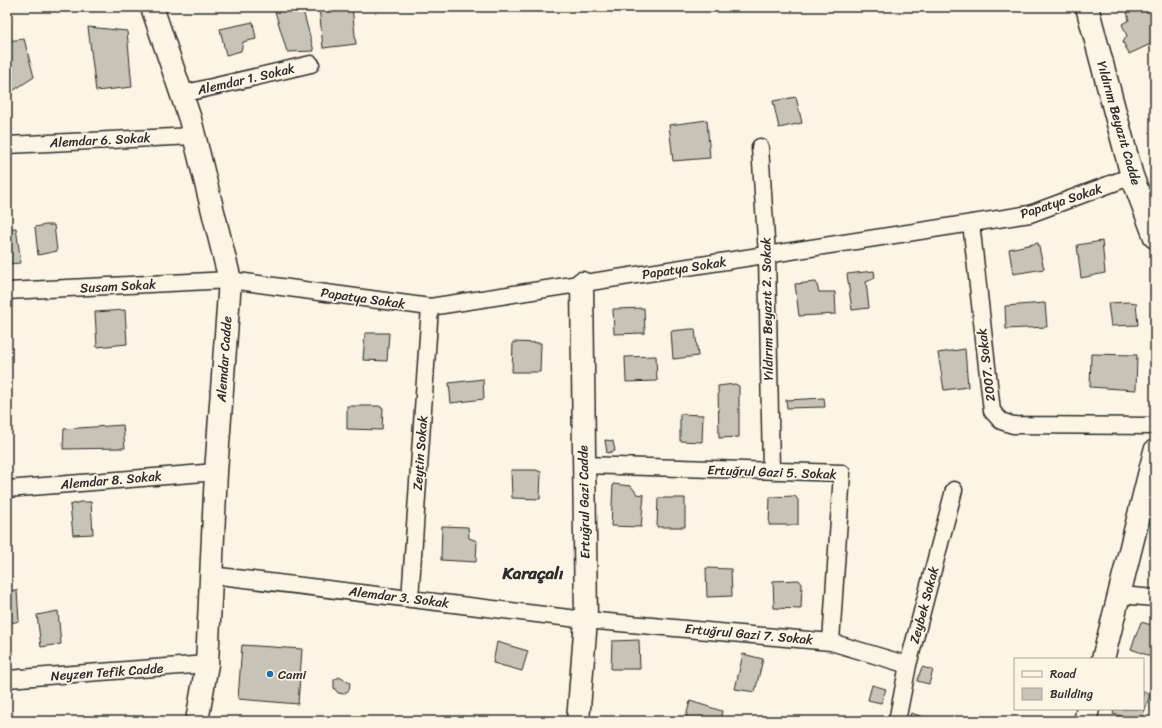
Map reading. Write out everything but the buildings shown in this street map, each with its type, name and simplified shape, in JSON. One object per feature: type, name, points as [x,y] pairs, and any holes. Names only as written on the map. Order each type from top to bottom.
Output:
[{"type":"street","name":"Alemdar Cadde","points":[[152,7],[182,94],[230,280],[216,472],[207,664],[197,721]]},
{"type":"street","name":"Yıldırım Beyazıt Cadde","points":[[1087,7],[1132,176],[1155,237]]},
{"type":"street","name":"Alemdar 1. Sokak","points":[[182,94],[311,64]]},
{"type":"street","name":"Alemdar 6. Sokak","points":[[7,145],[194,136]]},
{"type":"street","name":"Yıldırım Beyazıt 2. Sokak","points":[[760,147],[767,255],[771,472]]},
{"type":"street","name":"Papatya Sokak","points":[[230,280],[430,307],[1030,214],[1132,176]]},
{"type":"street","name":"2007. Sokak","points":[[971,223],[992,411],[1001,421],[1013,425],[1155,426]]},
{"type":"street","name":"Susam Sokak","points":[[7,291],[230,280]]},
{"type":"street","name":"Ertuğrul Gazi Cadde","points":[[578,721],[586,620],[582,283]]},
{"type":"street","name":"Zeytin Sokak","points":[[410,599],[430,307]]},
{"type":"street","points":[[1103,658],[1155,451]]},
{"type":"street","name":"Ertuğrul Gazi 5. Sokak","points":[[584,465],[771,472],[842,472],[831,642]]},
{"type":"street","name":"Alemdar 8. Sokak","points":[[7,489],[216,472]]},
{"type":"street","name":"Zeybek Sokak","points":[[897,721],[908,665],[954,490]]},
{"type":"street","name":"Alemdar 3. Sokak","points":[[211,575],[586,620]]},
{"type":"street","points":[[1120,595],[1155,598]]},
{"type":"street","name":"Ertuğrul Gazi 7. Sokak","points":[[586,620],[831,642],[908,665]]},
{"type":"street","name":"Neyzen Tefik Cadde","points":[[7,679],[207,664]]},
{"type":"street","points":[[1085,721],[1088,710]]},
{"type":"place","name":"Cami","points":[[270,674]]},
{"type":"district","name":"Karaçalı","points":[[533,573]]}]
